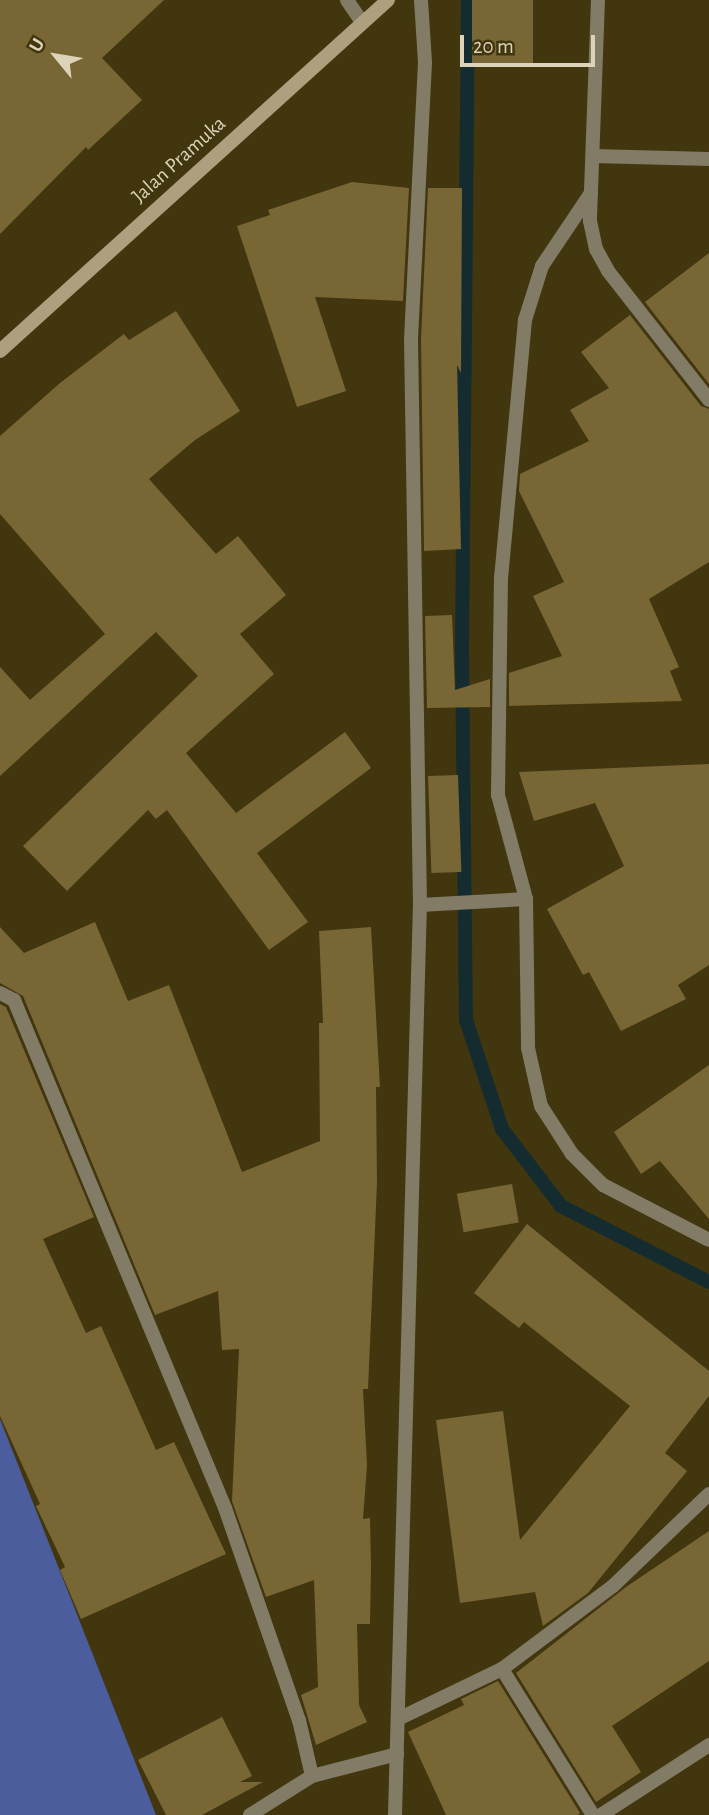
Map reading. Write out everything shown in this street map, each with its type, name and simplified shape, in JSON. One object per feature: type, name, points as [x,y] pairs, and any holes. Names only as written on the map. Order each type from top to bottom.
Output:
[{"type":"main road","name":"Jalan Pramuka","points":[[0,351],[388,0]]},
{"type":"street","points":[[347,0],[362,22]]},
{"type":"street","points":[[395,1815],[420,905],[411,339],[423,153],[425,62],[421,0]]},
{"type":"street","points":[[598,0],[590,221],[608,271],[709,400]]},
{"type":"street","points":[[593,150],[709,159]]},
{"type":"street","points":[[591,193],[542,266],[525,320],[517,381],[501,577],[498,795],[520,901],[528,1048],[541,1107],[572,1154],[603,1185],[709,1240]]},
{"type":"street","points":[[420,905],[520,901]]},
{"type":"street","points":[[0,993],[14,1000],[225,1508],[299,1720],[312,1776]]},
{"type":"street","points":[[398,1719],[502,1669],[613,1586],[709,1494]]},
{"type":"street","points":[[502,1669],[593,1815]]},
{"type":"street","points":[[601,1815],[709,1745]]},
{"type":"street","points":[[250,1815],[312,1776],[397,1754]]},
{"type":"shaded area","points":[[0,1419],[156,1815],[0,1815]]},
{"type":"building","points":[[0,0],[164,0],[102,58],[142,100],[88,150],[86,147],[0,234]]},
{"type":"building","points":[[472,0],[533,0],[533,66],[472,66]]},
{"type":"building","points":[[352,182],[409,188],[403,301],[315,297],[346,391],[297,407],[237,226],[270,215],[268,210]]},
{"type":"building","points":[[428,188],[462,188],[461,373],[457,365],[461,549],[424,551],[421,339]]},
{"type":"building","points":[[709,253],[709,384],[645,302]]},
{"type":"building","points":[[176,311],[240,411],[195,440],[149,479],[216,554],[238,536],[286,595],[240,634],[274,674],[186,753],[236,813],[345,732],[371,768],[257,853],[308,922],[269,950],[167,810],[156,819],[148,810],[67,891],[23,846],[198,676],[156,632],[0,776],[0,667],[30,700],[105,634],[0,514],[0,436],[60,383],[124,334],[129,340]]},
{"type":"building","points":[[630,315],[701,406],[709,409],[709,562],[649,599],[679,667],[670,671],[682,701],[509,706],[509,673],[562,656],[533,596],[564,582],[519,491],[520,474],[589,441],[570,410],[609,388],[581,352]]},
{"type":"building","points":[[452,615],[455,690],[490,679],[490,707],[427,708],[425,616]]},
{"type":"building","points":[[709,764],[709,965],[678,985],[686,999],[621,1031],[589,972],[583,975],[547,909],[624,866],[595,803],[534,821],[519,772]]},
{"type":"building","points":[[458,775],[461,872],[431,873],[428,776]]},
{"type":"building","points":[[95,922],[128,1001],[169,985],[242,1172],[320,1141],[319,1023],[323,1023],[319,931],[371,927],[380,1087],[376,1087],[377,1183],[368,1389],[363,1389],[367,1465],[363,1519],[370,1518],[370,1624],[357,1624],[359,1705],[367,1722],[316,1745],[301,1695],[318,1687],[314,1580],[266,1597],[232,1501],[239,1349],[222,1350],[218,1291],[155,1315],[23,996],[0,983],[0,927],[24,953]]},
{"type":"building","points":[[0,1004],[6,1007],[94,1217],[43,1239],[86,1333],[101,1326],[156,1450],[174,1442],[226,1554],[81,1619],[60,1570],[65,1567],[36,1506],[40,1504],[0,1416]]},
{"type":"building","points":[[709,1065],[709,1219],[660,1161],[641,1174],[614,1132]]},
{"type":"building","points":[[512,1184],[519,1222],[464,1232],[457,1194]]},
{"type":"building","points":[[527,1224],[709,1371],[709,1396],[665,1453],[687,1471],[588,1593],[543,1626],[535,1592],[460,1603],[436,1420],[503,1411],[520,1540],[630,1406],[524,1322],[519,1328],[474,1293]]},
{"type":"building","points":[[709,1531],[709,1661],[612,1726],[641,1772],[596,1802],[516,1673],[626,1587]]},
{"type":"building","points":[[498,1681],[580,1813],[578,1815],[446,1815],[408,1732],[464,1705],[461,1699]]},
{"type":"building","points":[[222,1717],[252,1776],[240,1782],[263,1782],[202,1815],[166,1815],[138,1760]]},
{"type":"waterway","points":[[468,0],[462,648],[466,1020],[502,1129],[561,1206],[709,1282]]}]
